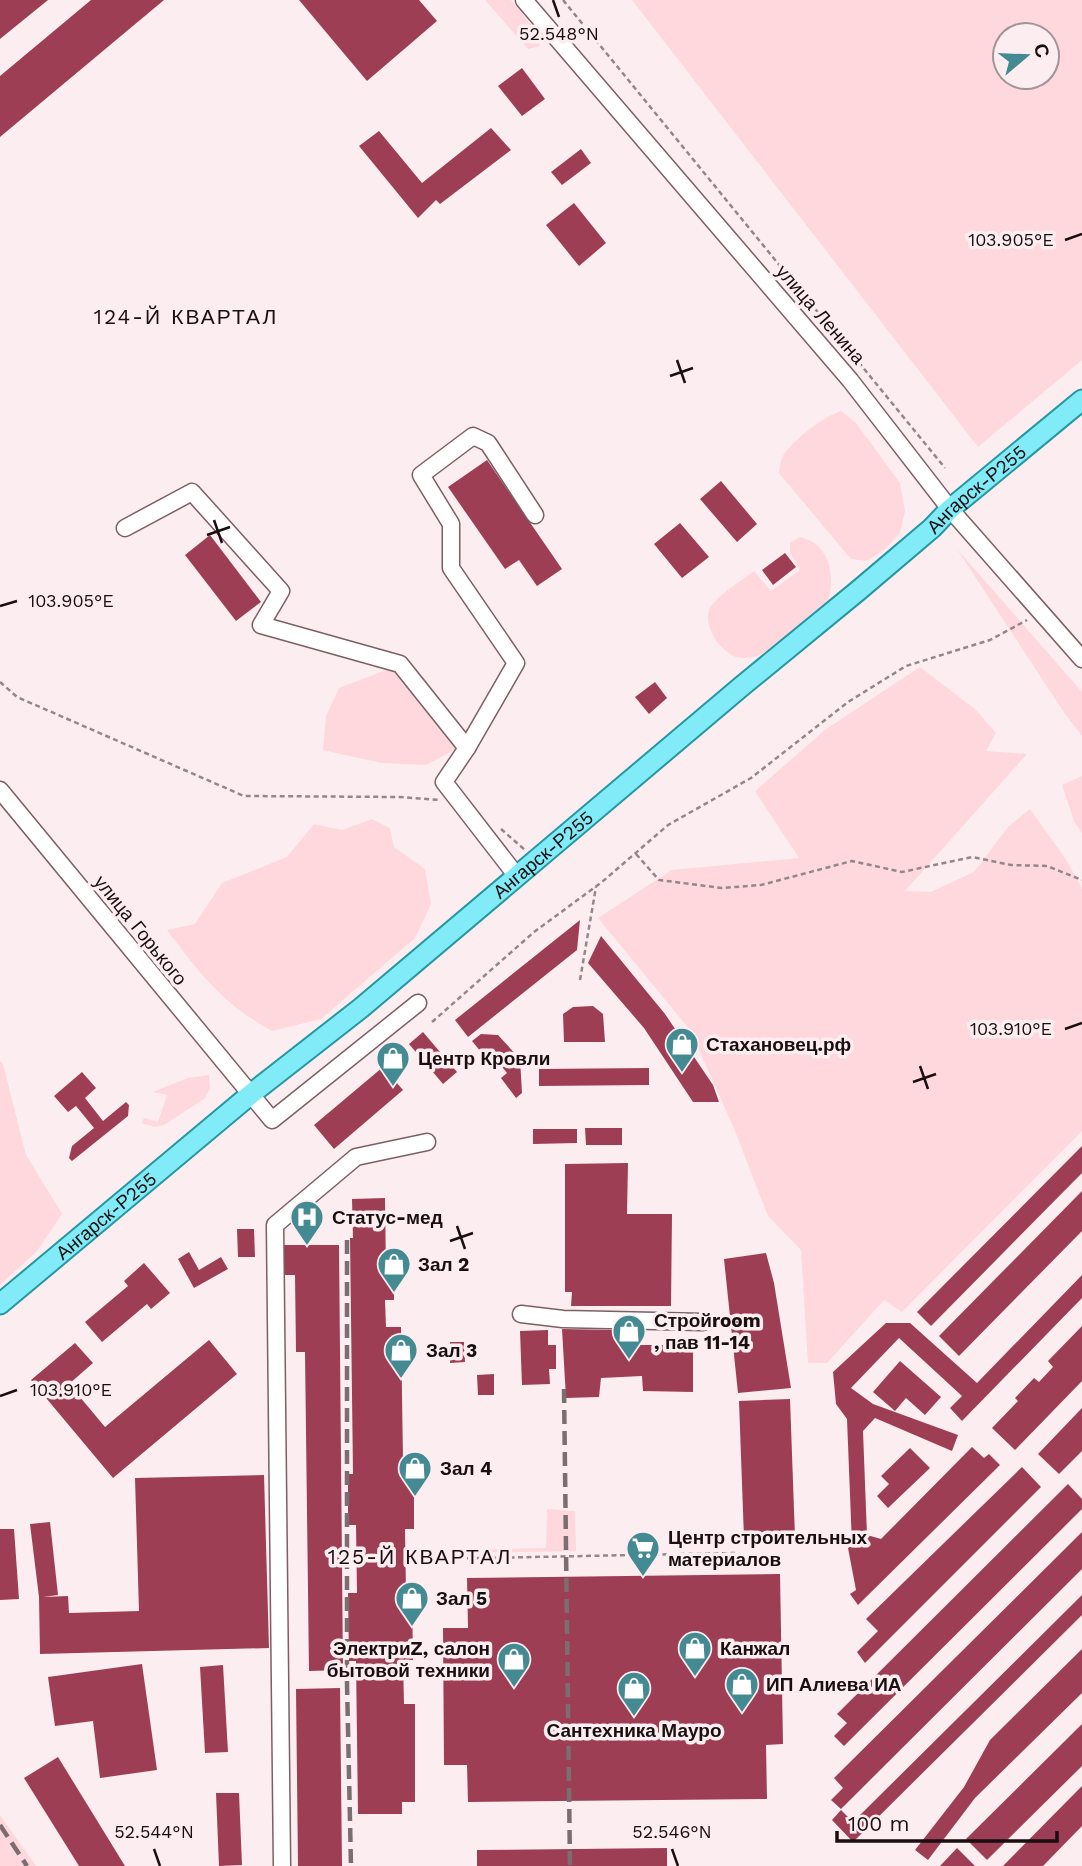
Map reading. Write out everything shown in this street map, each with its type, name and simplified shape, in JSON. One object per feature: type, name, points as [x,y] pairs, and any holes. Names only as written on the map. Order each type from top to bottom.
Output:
[{"type":"main road","name":"Ангарск-Р255","points":[[0,1304],[251,1094],[361,1008],[1082,400]]},
{"type":"street","name":"улица Ленина","points":[[524,0],[841,370],[950,509],[1082,659]]},
{"type":"street","points":[[516,875],[444,782],[516,663],[451,568],[451,524],[421,475],[473,436],[488,443],[535,515]]},
{"type":"street","points":[[125,528],[192,492],[281,591],[261,625],[400,664],[467,748]]},
{"type":"street","name":"улица Горького","points":[[0,790],[272,1120],[418,1003]]},
{"type":"street","points":[[282,1866],[275,1225],[356,1157],[426,1142]]},
{"type":"street","points":[[521,1314],[563,1319],[704,1322]]},
{"type":"path","points":[[563,0],[945,468]]},
{"type":"path","points":[[432,1022],[534,932],[636,854],[668,825],[751,778],[848,702],[906,666],[990,640],[1040,613]]},
{"type":"path","points":[[0,682],[17,696],[244,796],[399,797],[450,801],[462,805]]},
{"type":"path","points":[[497,825],[535,859]]},
{"type":"path","points":[[636,854],[659,880],[722,888],[761,885],[852,861],[902,872],[972,857],[1011,865],[1047,866],[1082,880]]},
{"type":"path","points":[[580,980],[596,887]]},
{"type":"path","points":[[433,1559],[735,1553]]},
{"type":"shaded area","points":[[485,0],[511,0],[536,31],[540,46],[528,49]]},
{"type":"shaded area","points":[[632,0],[1082,0],[1082,360],[978,447]]},
{"type":"shaded area","points":[[841,411],[856,423],[900,483],[905,511],[900,533],[886,548],[867,561],[851,559],[779,473],[782,458],[793,443],[818,423]]},
{"type":"shaded area","points":[[800,537],[818,546],[828,561],[831,580],[829,599],[763,653],[744,658],[730,654],[723,649],[709,627],[712,605],[754,571],[771,591],[800,570],[790,553],[790,543]]},
{"type":"shaded area","points":[[957,549],[1082,692],[1082,736],[1065,714]]},
{"type":"shaded area","points":[[394,667],[424,677],[454,725],[456,749],[426,765],[381,763],[323,750],[326,716],[339,688]]},
{"type":"shaded area","points":[[920,667],[975,709],[996,733],[986,751],[1027,754],[905,891],[931,892],[974,872],[1008,827],[1030,809],[1067,861],[1082,889],[1082,1131],[902,1312],[884,1300],[827,1363],[808,1363],[801,1250],[768,1216],[733,1126],[690,1030],[598,918],[672,870],[799,858],[755,791],[825,730]]},
{"type":"shaded area","points":[[1082,776],[1082,833],[1074,821],[1062,785]]},
{"type":"shaded area","points":[[372,819],[390,828],[394,847],[425,869],[431,904],[415,938],[321,1019],[272,1031],[226,999],[167,930],[195,924],[222,883],[287,857],[314,824],[342,830]]},
{"type":"shaded area","points":[[0,1061],[26,1155],[62,1214],[37,1251],[0,1285]]},
{"type":"shaded area","points":[[209,1075],[210,1088],[205,1098],[164,1125],[155,1127],[142,1123],[144,1118],[158,1122],[167,1095],[153,1092],[188,1078]]},
{"type":"shaded area","points":[[547,1509],[575,1511],[576,1551],[457,1553],[459,1550],[546,1548]]},
{"type":"shaded area","points":[[0,1815],[36,1866],[0,1866]]},
{"type":"building","points":[[0,0],[48,0],[0,39]]},
{"type":"building","points":[[91,0],[164,0],[0,137],[0,76]]},
{"type":"building","points":[[299,0],[419,0],[437,21],[367,81]]},
{"type":"building","points":[[522,68],[545,99],[522,116],[498,86]]},
{"type":"building","points":[[491,128],[511,150],[440,204],[436,200],[418,218],[359,146],[379,131],[422,183]]},
{"type":"building","points":[[581,149],[591,163],[562,185],[551,172]]},
{"type":"building","points":[[574,203],[606,243],[579,266],[546,225]]},
{"type":"building","points":[[487,460],[562,569],[537,586],[519,560],[505,569],[448,487]]},
{"type":"building","points":[[721,481],[757,524],[737,542],[700,499]]},
{"type":"building","points":[[680,523],[709,557],[682,578],[654,544]]},
{"type":"building","points":[[210,535],[261,602],[236,621],[185,555]]},
{"type":"building","points":[[785,553],[796,567],[773,585],[762,570]]},
{"type":"building","points":[[655,682],[667,698],[649,714],[635,697]]},
{"type":"building","points":[[580,920],[577,950],[468,1037],[455,1020]]},
{"type":"building","points":[[601,936],[665,1014],[713,1085],[719,1102],[693,1102],[644,1028],[588,963]]},
{"type":"building","points":[[593,1006],[603,1014],[605,1042],[564,1042],[563,1014],[573,1007]]},
{"type":"building","points":[[423,1032],[457,1072],[443,1084],[409,1044]]},
{"type":"building","points":[[481,1034],[498,1035],[520,1059],[522,1093],[516,1098],[501,1078],[507,1073],[487,1048],[481,1052],[472,1041]]},
{"type":"building","points":[[383,1067],[403,1090],[334,1149],[314,1125]]},
{"type":"building","points":[[649,1068],[649,1085],[539,1086],[539,1069]]},
{"type":"building","points":[[82,1072],[96,1088],[85,1098],[103,1121],[126,1102],[129,1105],[128,1116],[72,1161],[69,1158],[72,1146],[94,1128],[76,1106],[68,1112],[54,1096]]},
{"type":"building","points":[[585,1128],[622,1128],[622,1145],[586,1145]]},
{"type":"building","points":[[533,1129],[577,1129],[577,1143],[533,1144]]},
{"type":"building","points":[[1082,1146],[1082,1173],[931,1326],[917,1312]]},
{"type":"building","points":[[628,1163],[627,1214],[672,1214],[671,1306],[571,1306],[572,1292],[565,1292],[565,1164]]},
{"type":"building","points":[[1082,1191],[1082,1231],[959,1356],[939,1336]]},
{"type":"building","points":[[385,1198],[386,1274],[394,1273],[394,1300],[385,1300],[386,1327],[401,1327],[403,1461],[414,1460],[414,1529],[405,1529],[406,1594],[412,1594],[413,1660],[403,1660],[404,1704],[415,1704],[415,1802],[402,1802],[402,1814],[358,1814],[356,1661],[349,1661],[348,1593],[357,1593],[356,1525],[348,1525],[348,1474],[353,1474],[350,1238],[353,1238],[352,1199]]},
{"type":"building","points":[[237,1229],[254,1229],[255,1257],[238,1257]]},
{"type":"building","points":[[283,1245],[339,1245],[343,1670],[309,1671],[305,1352],[296,1352],[295,1275],[283,1275]]},
{"type":"building","points":[[189,1252],[199,1270],[221,1257],[228,1269],[194,1288],[178,1259]]},
{"type":"building","points":[[766,1253],[774,1283],[791,1388],[738,1393],[724,1259]]},
{"type":"building","points":[[144,1263],[170,1293],[151,1309],[147,1304],[102,1342],[85,1322],[128,1286],[124,1281]]},
{"type":"building","points":[[1082,1275],[1082,1298],[962,1421],[950,1408],[962,1396],[899,1338],[851,1388],[873,1404],[958,1435],[952,1451],[875,1418],[863,1431],[867,1535],[881,1539],[972,1447],[984,1458],[989,1454],[1000,1465],[858,1605],[850,1594],[856,1590],[848,1548],[852,1545],[847,1419],[836,1404],[833,1372],[886,1323],[910,1323],[977,1383]]},
{"type":"building","points":[[1082,1326],[1082,1381],[1015,1450],[992,1428],[1018,1401],[1015,1398],[1034,1378],[1039,1382],[1053,1367],[1048,1361]]},
{"type":"building","name":"Стройroom , пав 11-14","points":[[562,1329],[617,1330],[618,1345],[693,1345],[693,1392],[643,1391],[642,1376],[601,1378],[599,1397],[566,1398]]},
{"type":"building","points":[[548,1330],[548,1345],[556,1345],[556,1369],[549,1369],[550,1384],[522,1385],[520,1331]]},
{"type":"building","points":[[209,1340],[237,1374],[113,1478],[31,1380],[75,1343],[93,1363],[69,1384],[105,1427]]},
{"type":"building","points":[[450,1342],[464,1342],[465,1362],[450,1363]]},
{"type":"building","points":[[900,1361],[941,1397],[925,1415],[906,1398],[895,1411],[873,1392]]},
{"type":"building","points":[[494,1374],[494,1395],[478,1395],[477,1375]]},
{"type":"building","points":[[790,1399],[795,1537],[744,1538],[739,1401]]},
{"type":"building","points":[[1082,1408],[1082,1451],[1059,1474],[1038,1454]]},
{"type":"building","points":[[910,1448],[930,1468],[888,1508],[877,1496],[889,1484],[881,1476]]},
{"type":"building","points":[[1022,1467],[1041,1487],[865,1663],[857,1652],[878,1631],[866,1619]]},
{"type":"building","points":[[264,1475],[269,1648],[40,1654],[39,1597],[30,1524],[50,1522],[58,1595],[43,1597],[68,1596],[69,1613],[139,1611],[135,1478]]},
{"type":"building","points":[[1068,1484],[1082,1499],[1082,1509],[844,1746],[834,1736],[847,1723],[837,1714]]},
{"type":"building","points":[[0,1529],[14,1529],[19,1599],[0,1600]]},
{"type":"building","points":[[1082,1532],[1082,1569],[841,1809],[831,1800],[843,1788],[834,1778]]},
{"type":"building","points":[[780,1574],[783,1744],[766,1745],[767,1799],[468,1802],[467,1765],[444,1765],[443,1628],[468,1628],[467,1578]]},
{"type":"building","points":[[1082,1595],[1082,1615],[853,1842],[832,1820],[841,1810],[853,1822]]},
{"type":"building","points":[[1082,1649],[1082,1693],[975,1798],[928,1860],[915,1850],[964,1787],[990,1740]]},
{"type":"building","points":[[142,1664],[157,1770],[100,1778],[93,1721],[55,1726],[48,1677]]},
{"type":"building","points":[[223,1665],[228,1752],[205,1753],[200,1667]]},
{"type":"building","points":[[340,1688],[342,1866],[298,1866],[296,1689]]},
{"type":"building","points":[[1082,1724],[1082,1766],[987,1860],[966,1839]]},
{"type":"building","points":[[58,1757],[125,1866],[79,1866],[24,1778]]},
{"type":"building","points":[[1082,1786],[1082,1826],[1043,1866],[1003,1866]]},
{"type":"building","points":[[216,1793],[239,1793],[242,1865],[219,1866]]},
{"type":"building","points":[[667,1848],[667,1866],[477,1866],[477,1850]]},
{"type":"building","points":[[957,1848],[975,1866],[940,1866]]},
{"type":"railway","points":[[347,1240],[347,1683],[351,1866]]},
{"type":"railway","points":[[564,1389],[570,1866]]},
{"type":"railway","points":[[0,1825],[27,1866]]},
{"type":"place","name":"Стахановец.рф","points":[[682,1074]]},
{"type":"place","name":"Центр Кровли","points":[[393,1088]]},
{"type":"place","name":"Статус-мед","points":[[307,1247]]},
{"type":"place","name":"Зал 2","points":[[394,1294]]},
{"type":"place","name":"Стройroom , пав 11-14","points":[[629,1361]]},
{"type":"place","name":"Зал 3","points":[[401,1380]]},
{"type":"place","name":"Зал 4","points":[[415,1498]]},
{"type":"place","name":"Центр строительных материалов","points":[[643,1578]]},
{"type":"place","name":"Зал 5","points":[[412,1628]]},
{"type":"place","name":"Канжал","points":[[695,1678]]},
{"type":"place","name":"ЭлектриZ, салон бытовой техники","points":[[514,1689]]},
{"type":"place","name":"ИП Алиева ИА","points":[[742,1714]]},
{"type":"place","name":"Сантехника Мауро","points":[[634,1718]]},
{"type":"district","name":"124-Й КВАРТАЛ","points":[[186,317]]},
{"type":"district","name":"125-Й КВАРТАЛ","points":[[420,1557]]}]
